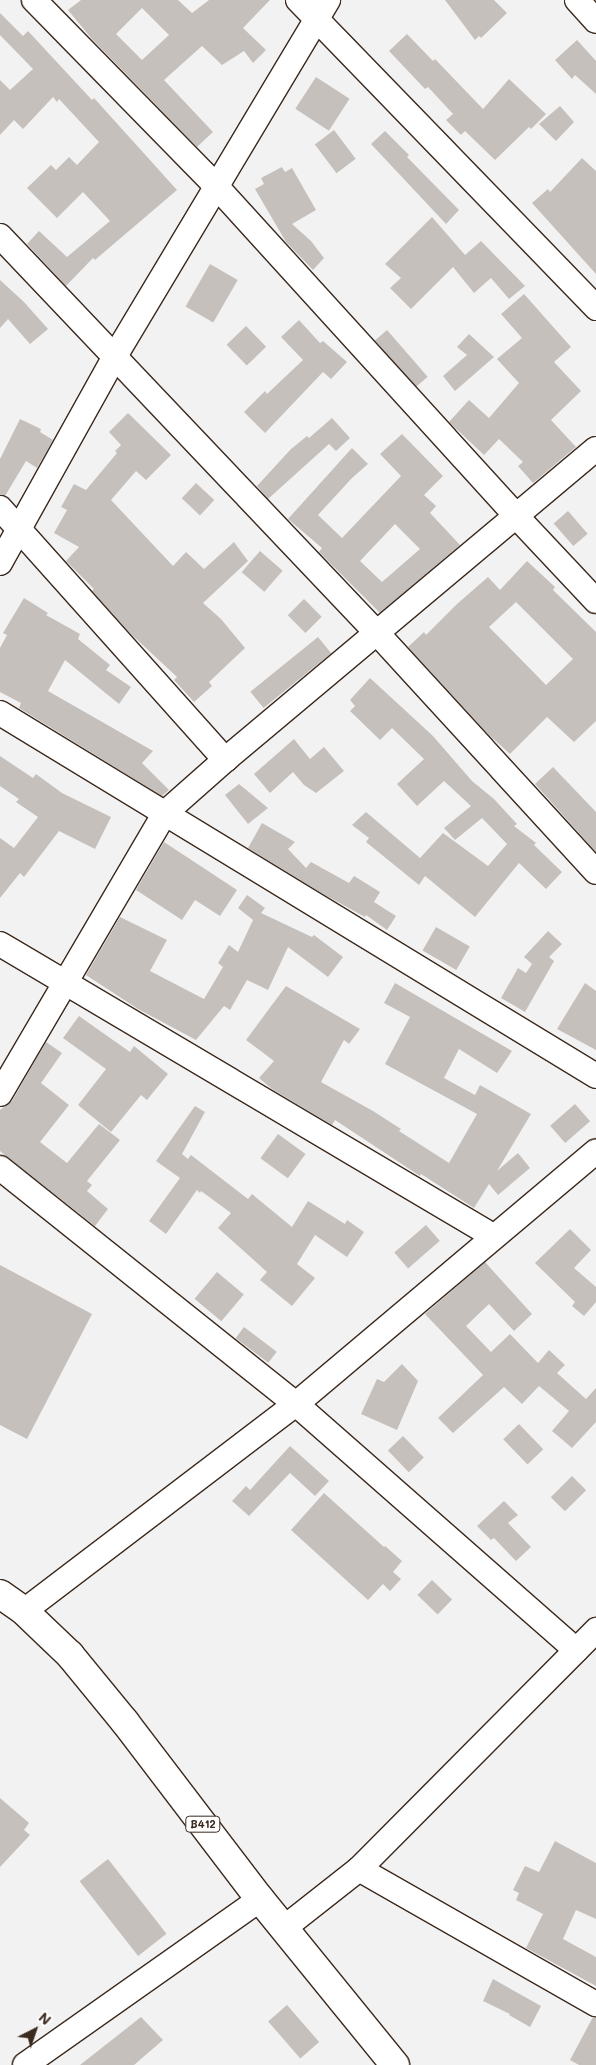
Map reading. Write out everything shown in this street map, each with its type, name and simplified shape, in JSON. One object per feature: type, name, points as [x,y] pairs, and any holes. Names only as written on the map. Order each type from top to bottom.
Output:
[{"type":"main road","name":"B412","points":[[0,1594],[24,1611],[70,1655],[125,1722],[260,1899],[395,2065]]},
{"type":"street","points":[[34,0],[216,187],[596,601]]},
{"type":"street","points":[[298,0],[322,10],[596,308]]},
{"type":"street","points":[[577,0],[596,21]]},
{"type":"street","points":[[0,563],[18,527],[116,356],[322,10]]},
{"type":"street","points":[[0,236],[377,633],[596,872]]},
{"type":"street","points":[[0,1094],[165,813],[225,760],[596,449]]},
{"type":"street","points":[[0,508],[225,760]]},
{"type":"street","points":[[0,713],[596,1076]]},
{"type":"street","points":[[0,944],[493,1236]]},
{"type":"street","points":[[24,1611],[296,1404],[596,1151]]},
{"type":"street","points":[[0,1168],[296,1404],[576,1650]]},
{"type":"street","points":[[284,1928],[359,1869],[596,1630]]},
{"type":"street","points":[[359,1869],[596,2004]]},
{"type":"street","points":[[25,2065],[260,1899]]},
{"type":"building","points":[[81,0],[178,0],[192,13],[209,0],[270,0],[243,28],[266,50],[253,63],[244,51],[222,65],[202,46],[164,80],[213,132],[197,147],[91,38],[68,10]],"holes":[[[142,8],[169,35],[142,60],[116,34]]]},
{"type":"building","points":[[445,0],[494,0],[507,13],[481,38],[479,36],[475,40]]},
{"type":"building","points":[[0,13],[23,36],[28,31],[92,100],[94,98],[177,190],[95,260],[93,258],[66,286],[27,244],[39,231],[67,257],[110,221],[83,192],[57,218],[27,188],[51,165],[56,170],[69,157],[77,165],[99,142],[59,99],[57,102],[53,97],[23,129],[14,120],[0,135],[0,80],[10,90],[33,69],[0,35]]},
{"type":"building","points":[[407,34],[433,61],[435,59],[483,109],[509,79],[546,114],[531,129],[529,127],[495,160],[465,131],[461,135],[446,120],[453,114],[428,87],[425,89],[389,51]]},
{"type":"building","points":[[577,40],[596,61],[596,94],[575,75],[572,79],[555,60]]},
{"type":"building","points":[[316,77],[350,99],[329,131],[295,109]]},
{"type":"building","points":[[560,106],[574,122],[556,141],[539,124]]},
{"type":"building","points":[[334,130],[356,159],[336,173],[315,144]]},
{"type":"building","points":[[385,131],[409,155],[407,157],[459,210],[446,224],[371,144]]},
{"type":"building","points":[[582,158],[596,171],[596,274],[532,203],[548,189],[550,192]]},
{"type":"building","points":[[282,167],[285,172],[292,168],[316,210],[292,224],[311,241],[324,258],[313,270],[286,242],[255,189],[264,184],[261,178]]},
{"type":"building","points":[[432,217],[465,255],[481,241],[525,286],[509,299],[491,278],[474,293],[453,267],[411,309],[390,288],[401,278],[385,264]]},
{"type":"building","points":[[210,264],[238,280],[213,322],[186,306]]},
{"type":"building","points":[[0,280],[24,302],[48,329],[30,344],[8,319],[0,328]]},
{"type":"building","points":[[524,294],[571,347],[554,362],[581,391],[551,420],[576,447],[533,483],[518,466],[523,462],[499,439],[484,455],[449,422],[469,400],[489,418],[519,383],[497,359],[522,338],[501,314]]},
{"type":"building","points":[[299,320],[320,343],[323,341],[347,362],[331,379],[323,372],[265,433],[244,412],[265,391],[267,394],[303,360],[281,337]]},
{"type":"building","points":[[246,326],[266,347],[247,366],[227,345]]},
{"type":"building","points":[[387,330],[428,377],[416,387],[375,340]]},
{"type":"building","points":[[469,334],[494,357],[455,391],[443,376],[467,355],[457,347]]},
{"type":"building","points":[[128,413],[171,455],[146,480],[136,471],[111,500],[173,566],[186,552],[204,569],[234,542],[248,561],[203,603],[221,619],[245,648],[209,682],[212,686],[194,702],[174,680],[177,677],[131,634],[92,591],[94,589],[66,561],[79,547],[54,533],[67,510],[61,507],[74,484],[86,490],[117,453],[115,451],[121,445],[109,432]]},
{"type":"building","points":[[332,418],[350,438],[336,451],[329,444],[268,499],[257,486],[291,449],[307,436],[309,438]]},
{"type":"building","points":[[20,419],[41,429],[40,432],[53,440],[37,468],[26,461],[5,496],[0,495],[0,459]]},
{"type":"building","points":[[402,434],[443,476],[424,495],[436,506],[430,513],[460,545],[380,613],[319,552],[322,548],[288,519],[352,448],[368,464],[352,478],[318,515],[342,538],[401,476],[380,454]],"holes":[[[395,524],[420,549],[382,582],[360,561]]]},
{"type":"building","points":[[196,483],[214,500],[200,515],[182,498]]},
{"type":"building","points":[[568,511],[588,534],[573,546],[554,523]]},
{"type":"building","points":[[260,551],[283,571],[264,592],[242,572]]},
{"type":"building","points":[[527,561],[555,587],[553,590],[596,632],[596,721],[574,742],[547,717],[510,754],[489,735],[408,647],[424,632],[426,635],[488,577],[500,590]],"holes":[[[516,602],[573,659],[546,685],[489,627]]]},
{"type":"building","points":[[24,598],[48,613],[46,615],[80,634],[78,639],[110,665],[106,670],[131,687],[119,704],[65,660],[48,691],[153,751],[142,763],[169,790],[162,796],[19,708],[21,703],[0,692],[0,648],[7,635],[3,633]]},
{"type":"building","points":[[304,599],[322,617],[305,633],[288,615]]},
{"type":"building","points":[[318,637],[331,653],[264,708],[250,692]]},
{"type":"building","points":[[370,678],[433,736],[472,781],[494,799],[517,824],[514,826],[536,843],[534,845],[562,872],[546,889],[519,863],[475,917],[425,876],[419,885],[366,842],[369,838],[352,825],[366,812],[420,858],[443,833],[488,866],[507,844],[482,818],[455,840],[444,828],[471,806],[444,781],[417,806],[397,784],[424,759],[392,728],[380,740],[350,711],[355,706],[350,700]]},
{"type":"building","points":[[294,739],[310,759],[324,747],[344,771],[316,793],[304,785],[293,772],[270,793],[254,774]]},
{"type":"building","points":[[0,756],[33,778],[36,774],[62,793],[111,817],[95,849],[59,831],[24,877],[20,873],[0,898],[0,838],[14,848],[38,817],[16,802],[19,799],[0,786]]},
{"type":"building","points":[[553,767],[596,812],[596,852],[535,784]]},
{"type":"building","points":[[239,784],[268,808],[248,824],[225,795]]},
{"type":"building","points":[[262,823],[295,842],[288,849],[306,868],[311,862],[349,883],[354,876],[380,892],[374,902],[396,916],[387,930],[366,915],[365,917],[325,895],[248,848]]},
{"type":"building","points":[[164,842],[237,890],[220,916],[195,900],[182,920],[136,890]]},
{"type":"building","points":[[247,895],[265,908],[261,913],[312,937],[314,935],[343,957],[328,977],[288,947],[268,990],[247,980],[230,1010],[224,1006],[196,1040],[138,1009],[86,975],[120,917],[167,940],[150,971],[204,999],[223,967],[218,963],[229,945],[238,952],[253,920],[238,908]]},
{"type":"building","points":[[436,927],[470,946],[456,970],[422,950]]},
{"type":"building","points":[[548,931],[562,944],[549,957],[554,961],[525,1012],[501,998],[518,968],[526,973],[532,964],[524,957]]},
{"type":"building","points":[[395,983],[512,1051],[497,1073],[459,1049],[444,1078],[475,1095],[480,1085],[531,1114],[497,1171],[518,1153],[530,1168],[498,1195],[489,1184],[474,1208],[421,1174],[420,1176],[335,1120],[332,1125],[272,1089],[259,1078],[274,1061],[246,1040],[286,986],[360,1029],[349,1044],[344,1040],[321,1082],[373,1111],[401,1129],[399,1131],[449,1163],[477,1114],[385,1064],[410,1017],[384,1003]]},
{"type":"building","points":[[585,983],[596,991],[596,1050],[557,1029]]},
{"type":"building","points":[[79,1016],[130,1052],[134,1046],[168,1074],[147,1100],[141,1095],[111,1132],[78,1105],[106,1069],[63,1038]]},
{"type":"building","points":[[46,1042],[62,1053],[41,1083],[69,1105],[40,1142],[67,1163],[99,1124],[120,1140],[87,1181],[92,1185],[87,1191],[108,1209],[95,1226],[0,1151],[0,1110],[12,1101]]},
{"type":"building","points":[[575,1104],[590,1121],[565,1143],[550,1126]]},
{"type":"building","points":[[195,1106],[205,1112],[182,1154],[188,1159],[191,1155],[248,1199],[252,1194],[292,1227],[308,1201],[345,1224],[347,1220],[364,1232],[347,1257],[315,1235],[297,1264],[315,1278],[292,1306],[260,1280],[267,1272],[218,1228],[231,1213],[201,1191],[200,1193],[197,1190],[166,1234],[149,1221],[180,1178],[156,1161]]},
{"type":"building","points":[[278,1134],[306,1154],[288,1178],[260,1158]]},
{"type":"building","points":[[426,1225],[440,1241],[408,1268],[394,1253]]},
{"type":"building","points":[[570,1229],[591,1250],[574,1268],[596,1287],[596,1302],[584,1316],[572,1306],[575,1302],[535,1263]]},
{"type":"building","points":[[485,1262],[532,1314],[514,1331],[489,1304],[466,1326],[491,1352],[510,1334],[538,1363],[549,1350],[565,1365],[557,1373],[586,1399],[596,1388],[596,1422],[572,1448],[552,1431],[569,1411],[539,1386],[522,1404],[504,1387],[453,1433],[438,1418],[483,1375],[425,1314]]},
{"type":"building","points":[[0,1265],[92,1314],[27,1439],[0,1425]]},
{"type":"building","points":[[217,1272],[244,1294],[221,1321],[195,1299]]},
{"type":"building","points":[[244,1327],[277,1352],[268,1363],[236,1338]]},
{"type":"building","points":[[402,1364],[418,1381],[397,1430],[361,1414],[377,1379],[384,1382]]},
{"type":"building","points":[[519,1424],[543,1449],[527,1464],[503,1439]]},
{"type":"building","points":[[403,1436],[424,1458],[409,1472],[388,1451]]},
{"type":"building","points":[[290,1446],[329,1481],[315,1496],[290,1473],[249,1516],[232,1501],[246,1486],[250,1490]]},
{"type":"building","points":[[572,1476],[586,1490],[565,1511],[551,1497]]},
{"type":"building","points":[[324,1493],[402,1561],[393,1572],[401,1579],[390,1591],[383,1584],[368,1600],[291,1530]]},
{"type":"building","points":[[504,1501],[518,1515],[508,1523],[531,1547],[516,1561],[494,1538],[491,1540],[477,1526]]},
{"type":"building","points":[[432,1580],[452,1599],[438,1615],[417,1595]]},
{"type":"building","points":[[0,1798],[29,1823],[24,1830],[30,1835],[0,1867]]},
{"type":"building","points":[[555,1841],[596,1863],[596,1919],[576,1910],[563,1939],[596,1957],[596,1986],[526,1948],[543,1914],[516,1900],[519,1893],[513,1890],[525,1866],[539,1872]]},
{"type":"building","points":[[108,1859],[166,1934],[138,1956],[80,1881]]},
{"type":"building","points":[[493,1979],[541,2006],[530,2027],[510,2014],[483,2001]]},
{"type":"building","points":[[287,2005],[319,2042],[300,2058],[268,2021]]},
{"type":"building","points":[[141,2017],[163,2040],[134,2065],[80,2065]]},
{"type":"building","points":[[593,2017],[596,2018],[596,2065],[579,2065],[570,2060]]}]
